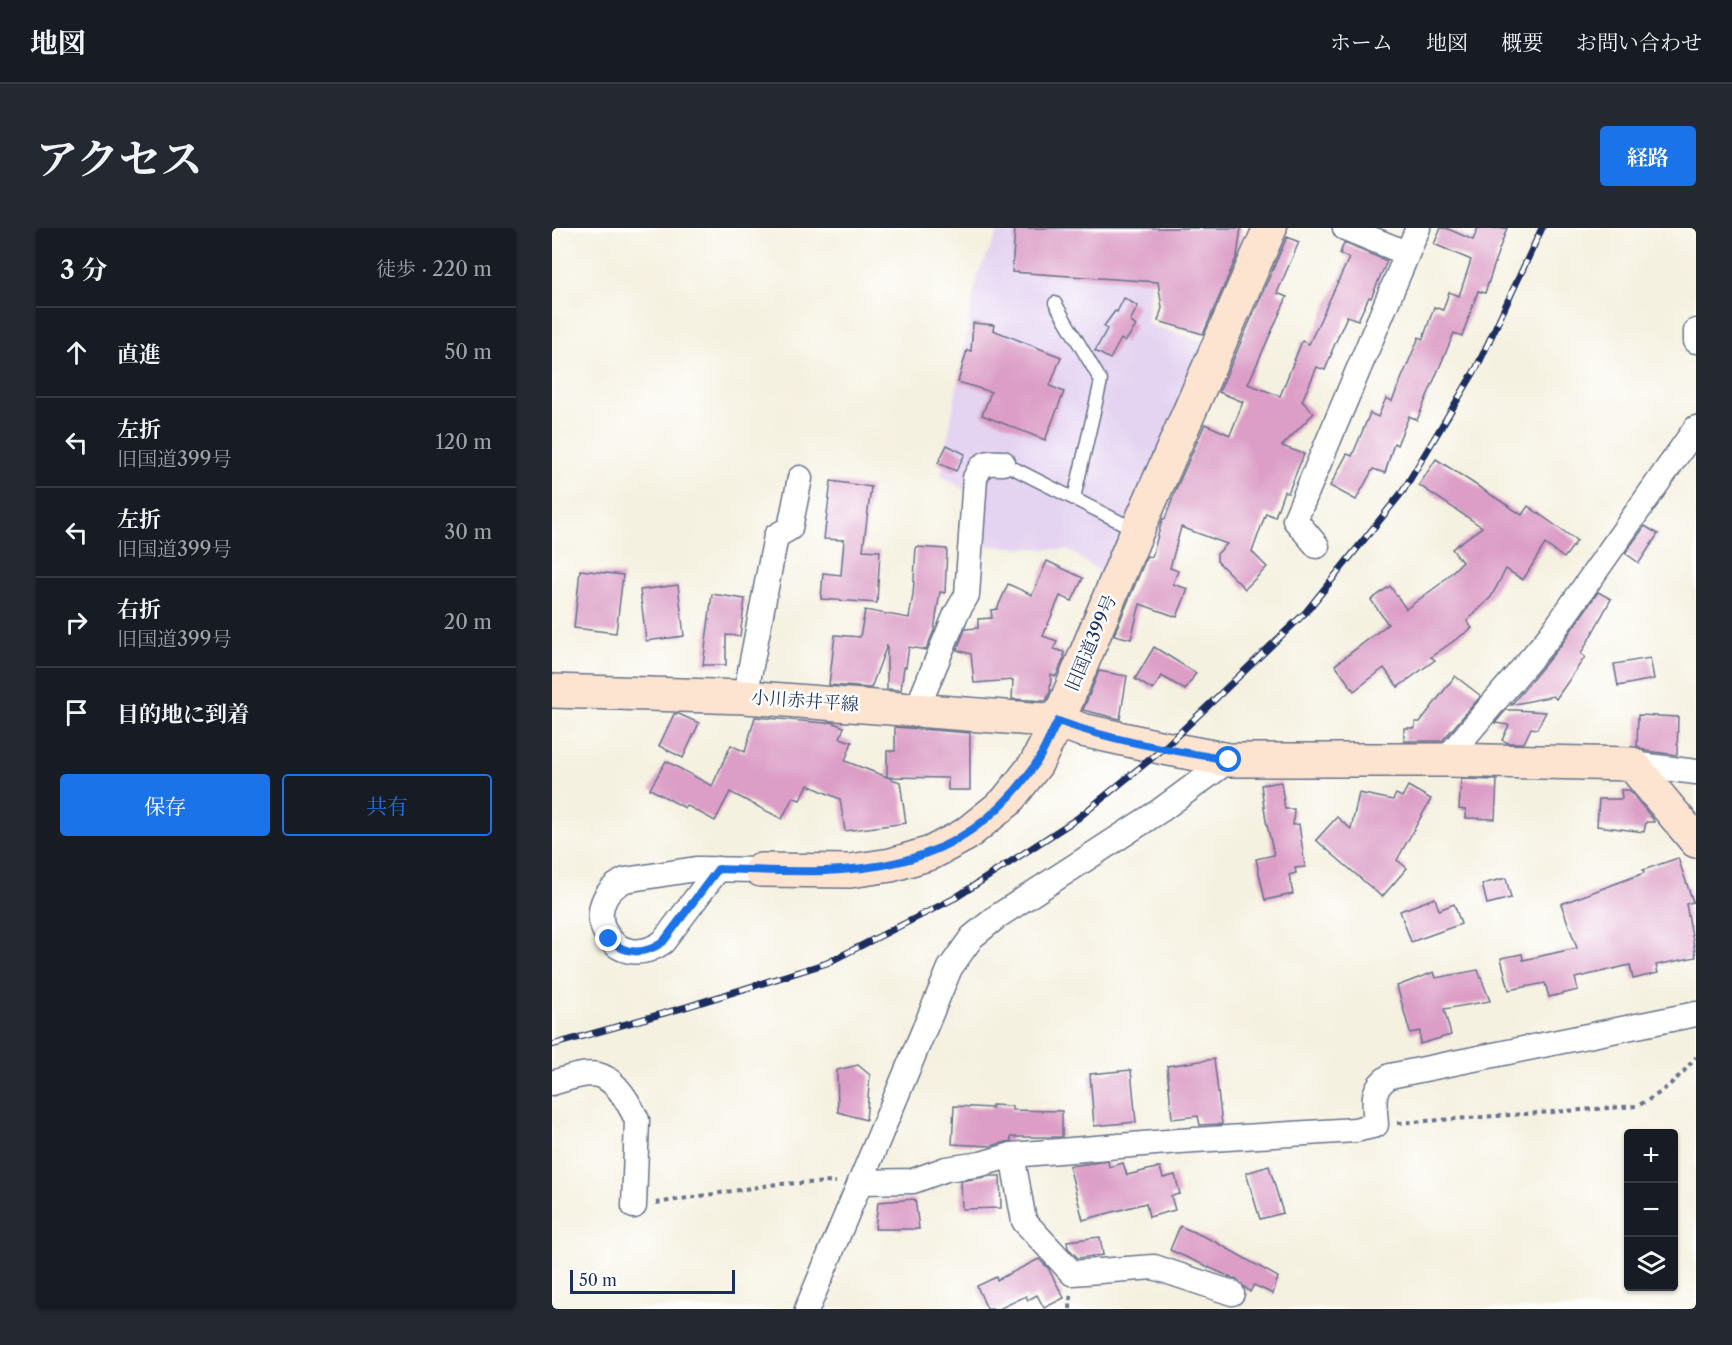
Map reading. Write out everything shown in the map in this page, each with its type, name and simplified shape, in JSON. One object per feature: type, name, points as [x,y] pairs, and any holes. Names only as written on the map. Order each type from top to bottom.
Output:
[{"type":"street","name":"旧国道399号","points":[[718,869],[663,942],[655,948],[635,952],[625,950],[616,946],[603,930],[601,920],[603,900],[616,884],[625,880],[696,869],[718,869],[850,871],[891,865],[931,853],[965,835],[1006,802],[1036,764],[1058,721],[1137,531],[1270,228]]},
{"type":"street","points":[[1345,228],[1406,253]]},
{"type":"street","points":[[1317,546],[1294,520],[1418,228]]},
{"type":"street","points":[[1696,331],[1696,341]]},
{"type":"street","points":[[1445,760],[1550,636],[1696,428]]},
{"type":"street","points":[[917,709],[956,614],[967,595],[975,478],[980,468],[988,462],[1003,463]]},
{"type":"street","points":[[745,697],[776,536],[790,528],[800,478]]},
{"type":"street","name":"小川赤井平線","points":[[552,691],[745,697],[1058,721],[1102,734],[1229,760],[1445,760],[1632,764]]},
{"type":"street","points":[[807,1309],[950,968],[972,938],[998,916],[1161,810],[1229,760]]},
{"type":"street","points":[[1632,764],[1696,772]]},
{"type":"street","points":[[1632,764],[1696,841]]},
{"type":"street","points":[[860,1182],[913,1181],[946,1169],[981,1164],[1012,1155],[1355,1130],[1376,1125],[1374,1093],[1380,1082],[1390,1076],[1696,1014]]},
{"type":"street","points":[[552,1083],[582,1075],[598,1075],[612,1082],[633,1111],[638,1120],[634,1206]]},
{"type":"street","points":[[1012,1155],[1024,1221],[1072,1273],[1154,1267],[1232,1293]]},
{"type":"lane","points":[[1055,303],[1101,381],[1074,498]]},
{"type":"lane","points":[[1003,463],[1137,531]]},
{"type":"path","points":[[1376,1125],[1636,1106],[1658,1095],[1682,1075],[1696,1057]]},
{"type":"path","points":[[634,1206],[777,1184],[860,1182]]},
{"type":"shaded area","points":[[1000,228],[1158,228],[1147,324],[1206,342],[1123,589],[1069,550],[985,546],[982,501],[941,475],[977,276]]},
{"type":"building","points":[[1015,228],[1241,228],[1237,256],[1203,334],[1158,321],[1162,308],[1158,282],[1012,272]]},
{"type":"building","points":[[1441,228],[1473,240],[1478,228],[1507,228],[1485,293],[1478,291],[1462,336],[1454,333],[1417,420],[1409,416],[1397,445],[1394,443],[1385,473],[1373,469],[1356,500],[1330,486],[1347,454],[1352,456],[1370,413],[1378,417],[1386,398],[1392,401],[1419,337],[1423,339],[1434,307],[1443,310],[1449,292],[1459,296],[1471,260],[1434,244]]},
{"type":"building","points":[[1287,237],[1299,242],[1277,293],[1287,297],[1248,384],[1280,396],[1302,341],[1309,344],[1349,258],[1340,254],[1344,243],[1387,261],[1371,298],[1369,297],[1358,320],[1347,316],[1325,370],[1317,367],[1302,401],[1314,413],[1282,446],[1304,454],[1288,493],[1284,491],[1275,517],[1266,513],[1252,552],[1267,567],[1245,589],[1217,561],[1217,554],[1227,544],[1181,527],[1170,568],[1178,571],[1173,584],[1188,589],[1177,617],[1140,604],[1131,639],[1114,635],[1147,556],[1152,557],[1161,524],[1205,424],[1230,435],[1243,402],[1219,392]]},
{"type":"building","points":[[1124,298],[1138,306],[1130,321],[1136,326],[1125,342],[1121,339],[1110,359],[1095,351],[1107,329],[1104,326],[1115,311],[1117,312]]},
{"type":"building","points":[[973,323],[994,325],[993,330],[1061,357],[1050,386],[1064,392],[1045,440],[982,415],[991,392],[958,382],[967,350],[971,351]]},
{"type":"building","points":[[947,445],[965,454],[956,471],[938,463]]},
{"type":"building","points":[[1436,459],[1522,515],[1528,506],[1577,541],[1564,558],[1545,544],[1523,580],[1506,569],[1491,597],[1467,621],[1472,628],[1431,657],[1435,660],[1398,687],[1384,668],[1354,691],[1335,665],[1388,624],[1371,600],[1390,586],[1406,609],[1440,584],[1462,562],[1452,549],[1482,527],[1419,485]]},
{"type":"building","points":[[831,481],[871,487],[863,550],[880,551],[877,603],[821,599],[823,573],[841,575],[844,540],[824,539]]},
{"type":"building","points":[[1645,526],[1658,534],[1639,563],[1625,553]]},
{"type":"building","points":[[916,547],[947,549],[945,593],[940,592],[934,630],[926,650],[909,647],[901,690],[887,689],[887,645],[871,688],[829,685],[835,635],[860,637],[865,610],[909,618]]},
{"type":"building","points":[[1047,561],[1083,578],[1072,601],[1060,596],[1043,636],[1057,641],[1054,649],[1064,652],[1064,658],[1056,676],[1051,674],[1050,691],[1046,701],[1012,699],[1013,680],[974,683],[971,654],[957,650],[965,629],[978,628],[978,619],[992,618],[991,610],[997,609],[1008,584],[1032,595]]},
{"type":"building","points":[[580,570],[623,575],[616,633],[574,628]]},
{"type":"building","points":[[678,585],[684,636],[646,641],[640,590]]},
{"type":"building","points":[[1598,592],[1611,599],[1581,654],[1585,657],[1556,699],[1553,696],[1511,705],[1561,645]]},
{"type":"building","points":[[712,594],[745,599],[740,636],[726,635],[726,665],[703,665]]},
{"type":"building","points":[[1154,647],[1196,673],[1185,690],[1162,676],[1153,690],[1135,679]]},
{"type":"building","points":[[1650,658],[1654,679],[1618,686],[1614,664]]},
{"type":"building","points":[[1099,671],[1127,676],[1120,719],[1083,710]]},
{"type":"building","points":[[1455,676],[1481,696],[1442,741],[1404,741],[1404,728],[1415,728],[1415,722],[1420,722]]},
{"type":"building","points":[[1506,710],[1546,712],[1537,729],[1531,728],[1524,743],[1508,743],[1502,740],[1509,725],[1495,723]]},
{"type":"building","points":[[674,714],[699,723],[683,758],[659,746]]},
{"type":"building","points":[[1638,715],[1678,717],[1677,755],[1646,751],[1637,746]]},
{"type":"building","points":[[755,717],[831,722],[844,727],[840,738],[852,742],[845,761],[900,782],[906,823],[845,831],[840,799],[808,785],[800,800],[793,797],[782,819],[730,792],[715,821],[650,789],[666,761],[712,786],[731,745],[745,752]]},
{"type":"building","points":[[895,727],[970,733],[970,790],[948,790],[948,778],[887,777],[887,751],[895,751]]},
{"type":"building","points":[[1461,779],[1497,780],[1495,819],[1466,818],[1466,810],[1459,809]]},
{"type":"building","points":[[1281,782],[1285,809],[1294,809],[1293,825],[1299,824],[1305,867],[1295,868],[1296,873],[1289,875],[1293,894],[1265,900],[1256,859],[1274,855],[1261,785]]},
{"type":"building","points":[[1408,786],[1431,799],[1397,860],[1407,868],[1382,897],[1316,840],[1337,817],[1351,829],[1359,793],[1393,800],[1396,794],[1402,797]]},
{"type":"building","points":[[1621,790],[1629,790],[1653,819],[1654,822],[1646,822],[1644,832],[1597,826],[1599,799],[1622,799]]},
{"type":"building","points":[[1678,858],[1693,902],[1686,904],[1696,957],[1656,965],[1658,973],[1633,979],[1630,965],[1575,978],[1578,990],[1549,997],[1545,983],[1509,990],[1501,958],[1522,954],[1523,960],[1577,948],[1561,904]]},
{"type":"building","points":[[1506,878],[1511,898],[1487,904],[1482,884]]},
{"type":"building","points":[[1435,898],[1439,910],[1454,904],[1461,924],[1411,942],[1400,911]]},
{"type":"building","points":[[1478,970],[1490,1001],[1444,1009],[1451,1035],[1420,1044],[1420,1031],[1410,1033],[1397,986],[1434,972],[1436,978]]},
{"type":"building","points":[[1214,1059],[1222,1124],[1200,1125],[1198,1116],[1172,1119],[1167,1066]]},
{"type":"building","points":[[858,1065],[870,1075],[866,1120],[838,1112],[837,1070]]},
{"type":"building","points":[[1131,1070],[1136,1122],[1094,1126],[1090,1074]]},
{"type":"building","points":[[992,1105],[1012,1106],[1012,1110],[1062,1111],[1062,1137],[1011,1137],[1011,1141],[990,1146],[952,1144],[954,1106],[992,1108]]},
{"type":"building","points":[[1108,1161],[1109,1167],[1123,1163],[1127,1175],[1160,1167],[1163,1178],[1175,1175],[1180,1194],[1171,1196],[1175,1210],[1149,1217],[1146,1203],[1083,1220],[1069,1166]]},
{"type":"building","points":[[1269,1166],[1283,1213],[1260,1219],[1246,1173]]},
{"type":"building","points":[[1000,1176],[1001,1208],[962,1209],[961,1181]]},
{"type":"building","points":[[915,1199],[919,1229],[875,1229],[878,1202]]},
{"type":"building","points":[[1180,1226],[1214,1241],[1278,1277],[1273,1294],[1254,1285],[1250,1292],[1237,1280],[1170,1250]]},
{"type":"building","points":[[1100,1237],[1103,1255],[1078,1258],[1068,1248],[1067,1241]]},
{"type":"building","points":[[1039,1259],[1048,1268],[1064,1298],[1044,1308],[1037,1295],[1028,1300],[1026,1296],[999,1309],[987,1309],[977,1286],[996,1277],[997,1280]]},
{"type":"railway","points":[[552,1045],[686,1007],[827,963],[955,898],[1078,818],[1164,748],[1306,612],[1403,491],[1477,367],[1542,228]]},
{"type":"route","points":[[609,939],[616,946],[635,952],[645,952],[655,948],[663,942],[718,869],[850,871],[891,865],[931,853],[965,835],[1006,802],[1036,764],[1058,721],[1082,730],[1229,760]]}]
